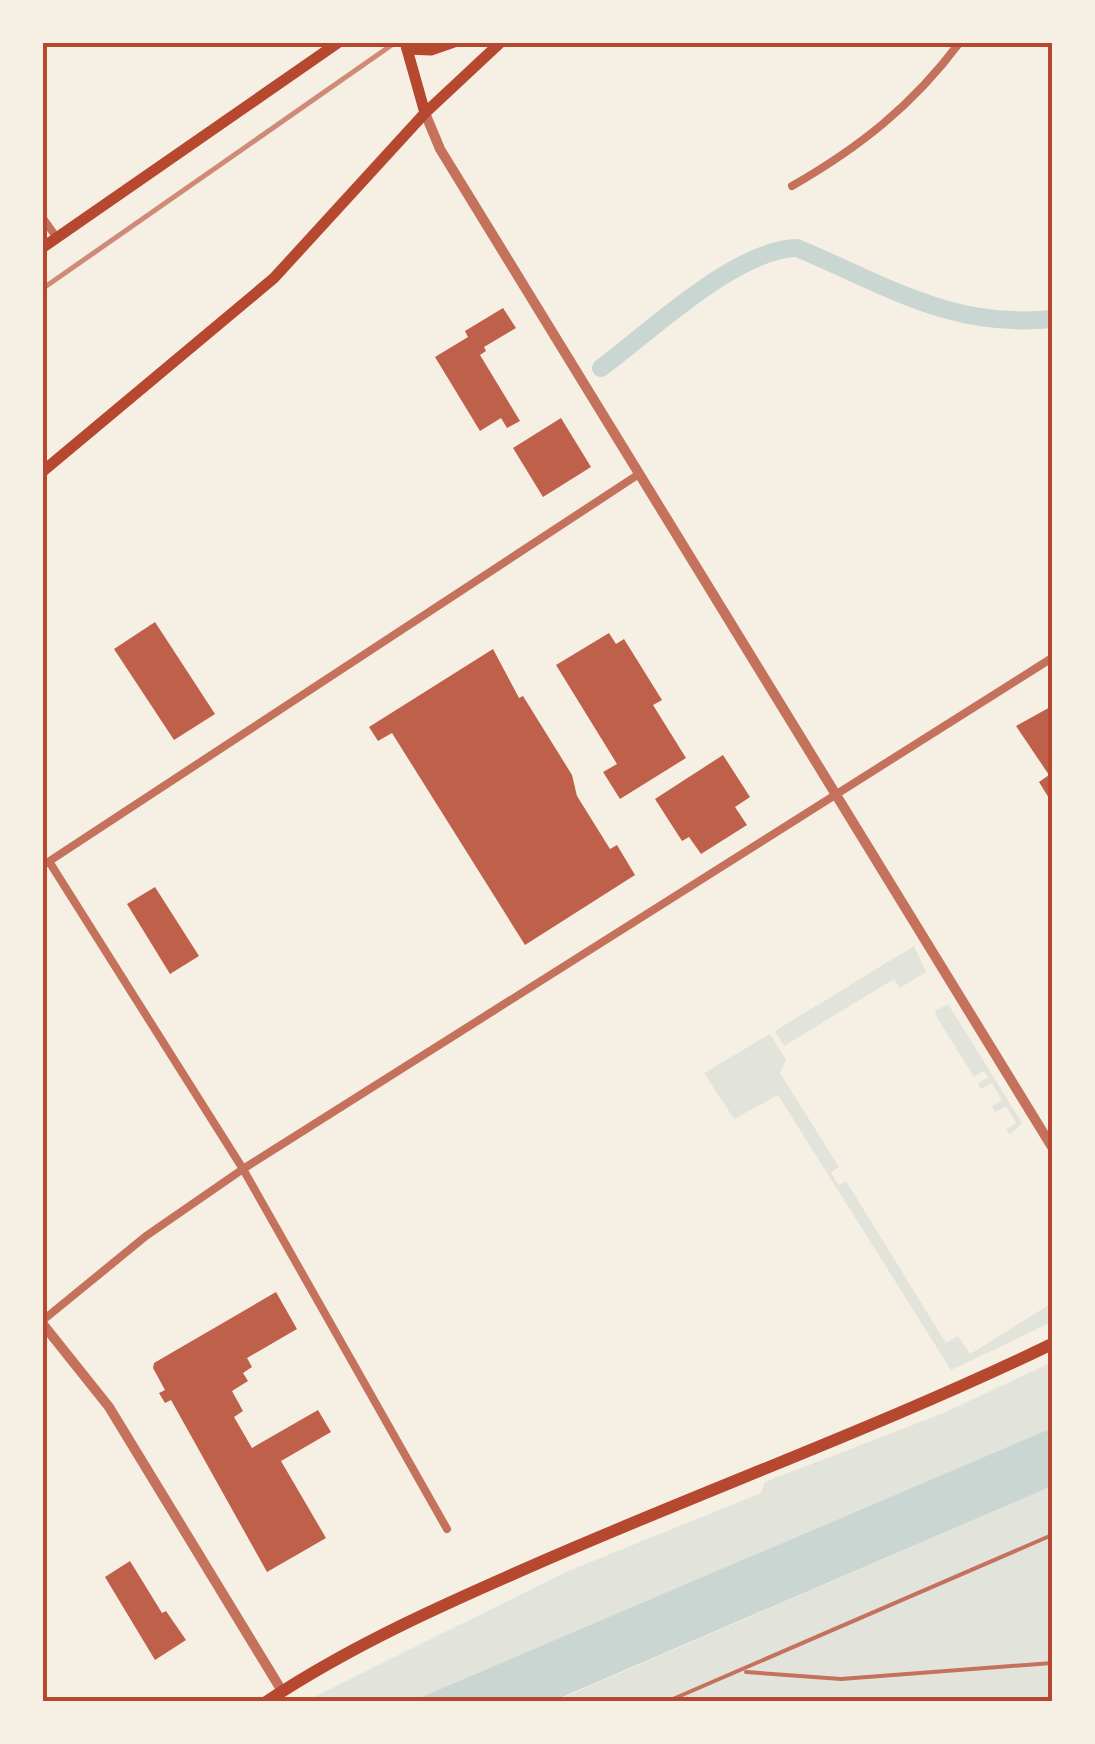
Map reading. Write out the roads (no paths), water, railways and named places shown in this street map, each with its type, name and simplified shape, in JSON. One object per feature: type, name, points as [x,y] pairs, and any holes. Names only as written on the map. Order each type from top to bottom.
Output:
[{"type":"main road","points":[[42,248],[339,42]]},
{"type":"main road","points":[[425,113],[406,46],[431,50],[454,42]]},
{"type":"main road","points":[[42,472],[274,278],[425,113],[501,42]]},
{"type":"main road","points":[[266,1702],[462,1596],[946,1396],[1052,1344]]},
{"type":"street","points":[[792,186],[848,154],[889,123],[928,85],[960,42]]},
{"type":"street","points":[[425,113],[440,149],[1052,1147]]},
{"type":"street","points":[[42,217],[57,238]]},
{"type":"street","points":[[447,1529],[243,1169],[46,865],[639,474]]},
{"type":"street","points":[[282,1691],[109,1407],[42,1322],[146,1236],[243,1169],[1052,658]]},
{"type":"lane","points":[[666,1702],[1052,1535]]},
{"type":"lane","points":[[742,1671],[840,1680],[1052,1662]]},
{"type":"waterway","points":[[601,368],[721,277],[773,252],[797,248],[891,290],[951,311],[1016,320],[1052,319]]},
{"type":"railway","points":[[42,289],[396,42]]}]
